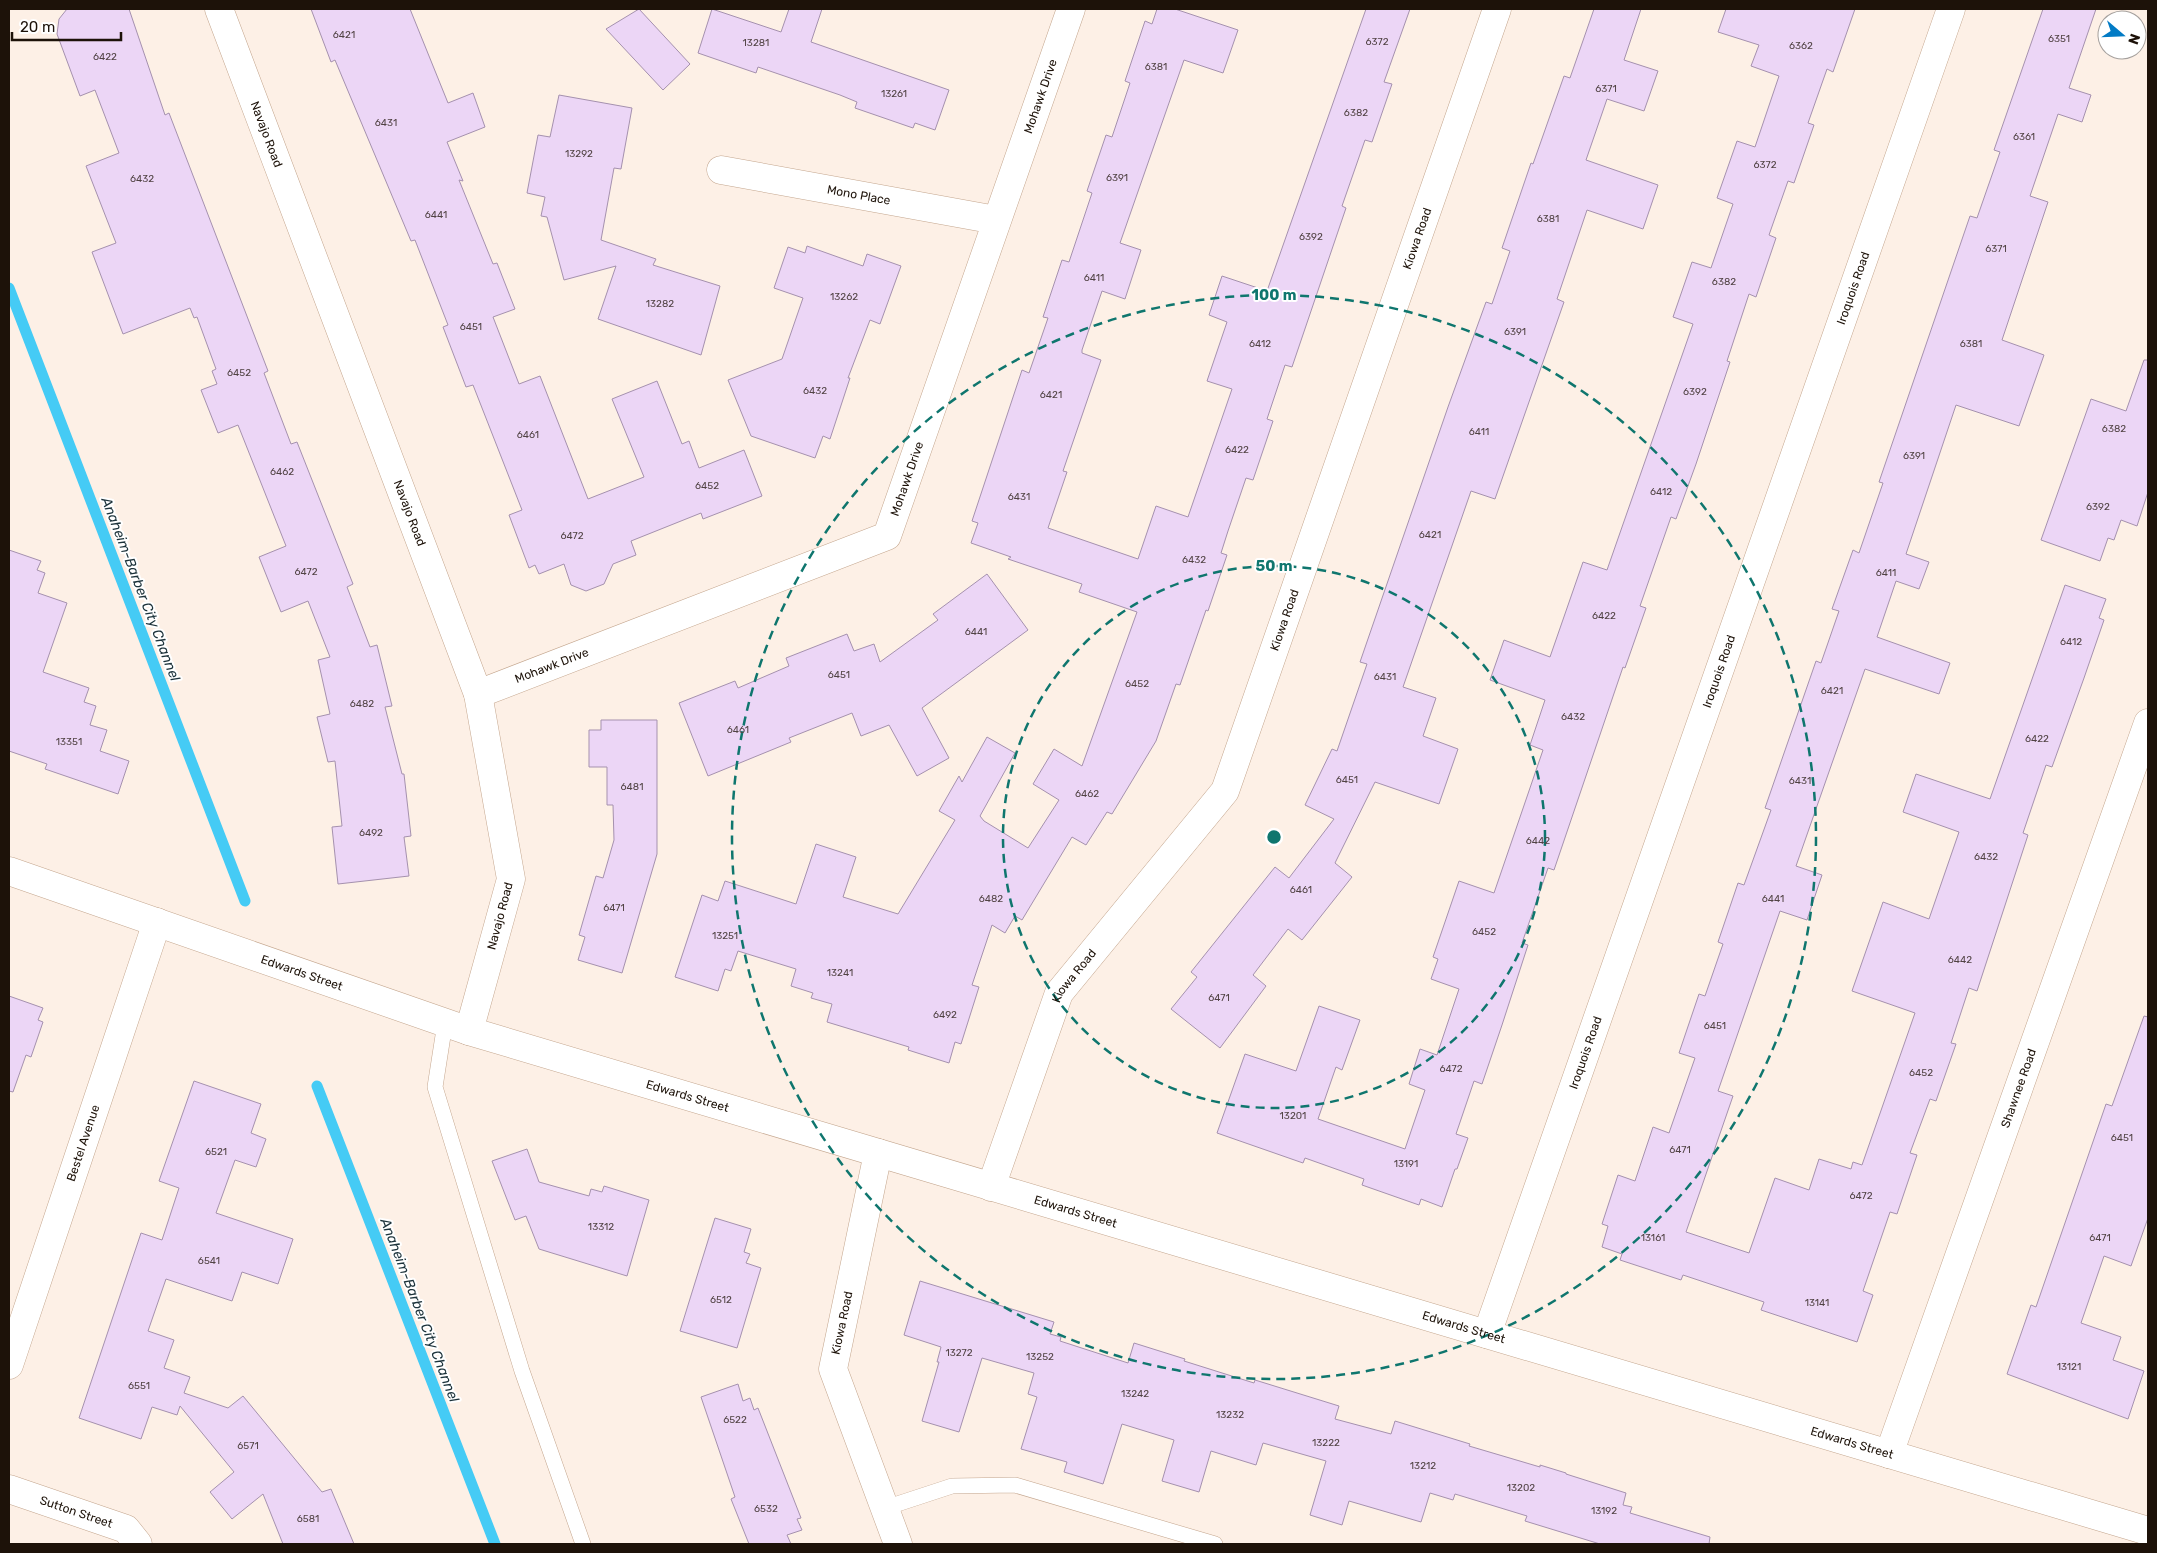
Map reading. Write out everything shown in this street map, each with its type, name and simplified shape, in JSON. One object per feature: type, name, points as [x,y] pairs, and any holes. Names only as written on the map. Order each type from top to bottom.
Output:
[{"type":"street","name":"Navajo Road","points":[[220,9],[478,694],[511,879],[457,1027]]},
{"type":"street","name":"Mohawk Drive","points":[[478,694],[887,536],[1071,9]]},
{"type":"street","name":"Kiowa Road","points":[[991,1187],[1059,993],[1225,790],[1497,9]]},
{"type":"street","name":"Iroquois Road","points":[[1487,1334],[1951,9]]},
{"type":"street","name":"Mono Place","points":[[721,170],[996,220]]},
{"type":"street","name":"Shawnee Road","points":[[1890,1454],[2148,723]]},
{"type":"street","name":"Edwards Street","points":[[9,871],[457,1027],[2148,1531]]},
{"type":"street","name":"Bestel Avenue","points":[[9,1365],[157,922]]},
{"type":"street","name":"Kiowa Road","points":[[878,1153],[833,1369],[898,1544]]},
{"type":"street","name":"Sutton Street","points":[[9,1489],[126,1529],[138,1544]]},
{"type":"lane","points":[[457,1027],[435,1087],[522,1370],[583,1544]]},
{"type":"lane","points":[[885,1508],[952,1486],[1015,1485],[1215,1544]]},
{"type":"building","points":[[67,9],[129,9],[165,115],[169,113],[268,371],[264,373],[291,444],[297,442],[353,584],[347,587],[370,647],[377,645],[392,706],[385,707],[402,774],[404,774],[411,836],[404,837],[409,876],[338,884],[332,827],[342,826],[335,761],[328,762],[317,717],[330,714],[318,660],[330,657],[308,601],[281,612],[259,557],[286,546],[238,425],[218,433],[201,390],[217,384],[212,371],[216,369],[197,317],[194,318],[190,308],[123,334],[92,252],[116,243],[86,166],[119,153],[95,90],[80,96],[57,34],[59,19]]},
{"type":"building","points":[[311,9],[410,9],[448,103],[473,93],[485,127],[447,142],[463,181],[459,180],[493,264],[497,263],[515,309],[493,317],[519,384],[540,376],[588,499],[644,477],[612,399],[657,381],[682,444],[689,441],[699,468],[744,450],[762,496],[703,519],[701,513],[631,541],[636,555],[613,564],[604,584],[586,591],[571,585],[564,564],[539,574],[535,565],[529,568],[509,515],[522,510],[473,385],[466,387],[443,327],[448,325],[415,240],[411,241],[335,60],[331,62]]},
{"type":"building","points":[[639,9],[690,64],[663,90],[606,29]]},
{"type":"building","points":[[712,9],[781,32],[789,9],[822,9],[811,42],[949,90],[935,130],[915,123],[913,128],[855,108],[857,102],[758,67],[756,73],[698,53]]},
{"type":"building","points":[[1157,9],[1175,9],[1238,30],[1223,73],[1184,60],[1120,243],[1141,250],[1125,299],[1102,291],[1082,350],[1082,353],[1101,360],[1063,471],[1067,472],[1048,528],[1138,559],[1156,506],[1188,517],[1232,389],[1207,381],[1227,322],[1209,315],[1222,276],[1267,291],[1366,9],[1410,9],[1384,82],[1392,84],[1372,142],[1365,140],[1342,206],[1346,208],[1292,367],[1285,365],[1267,419],[1273,421],[1253,480],[1246,478],[1228,531],[1221,553],[1227,555],[1208,611],[1206,610],[1180,685],[1176,684],[1156,741],[1112,814],[1107,812],[1086,845],[1072,837],[1022,920],[1015,916],[1005,933],[992,925],[972,985],[979,987],[961,1044],[955,1042],[949,1063],[908,1050],[909,1047],[827,1022],[832,1004],[811,998],[813,993],[791,986],[796,969],[738,951],[731,971],[725,969],[718,991],[675,977],[702,895],[718,901],[725,881],[796,904],[816,844],[856,857],[843,897],[898,914],[955,820],[939,811],[959,776],[962,782],[987,737],[1015,753],[980,816],[984,821],[1028,848],[1059,800],[1033,784],[1054,749],[1082,766],[1137,612],[1079,592],[1082,584],[1008,559],[1011,557],[971,543],[978,523],[972,521],[1022,370],[1029,373],[1048,318],[1043,317],[1062,260],[1069,262],[1092,193],[1087,191],[1106,135],[1112,137],[1130,83],[1125,81],[1145,21],[1152,24]]},
{"type":"building","points":[[1594,9],[1641,9],[1624,60],[1658,71],[1644,111],[1607,99],[1586,160],[1658,185],[1643,229],[1587,210],[1557,299],[1564,302],[1495,499],[1471,491],[1403,687],[1436,698],[1423,736],[1458,749],[1439,804],[1375,782],[1335,863],[1352,877],[1302,940],[1288,929],[1253,975],[1266,986],[1220,1048],[1171,1009],[1197,977],[1191,972],[1275,867],[1289,878],[1334,819],[1305,805],[1332,749],[1337,751],[1367,664],[1360,662],[1448,407],[1486,302],[1492,304],[1510,251],[1502,248],[1531,163],[1533,164],[1564,76],[1570,78]]},
{"type":"building","points":[[1726,9],[1855,9],[1833,72],[1827,69],[1808,123],[1814,125],[1794,183],[1788,181],[1769,235],[1776,238],[1756,297],[1749,294],[1727,361],[1730,362],[1696,464],[1676,519],[1671,517],[1640,606],[1646,608],[1625,668],[1623,667],[1554,870],[1548,868],[1522,943],[1528,945],[1482,1084],[1474,1081],[1456,1134],[1468,1138],[1457,1169],[1455,1169],[1442,1207],[1421,1199],[1419,1205],[1362,1185],[1364,1179],[1305,1158],[1303,1163],[1217,1133],[1245,1054],[1296,1071],[1319,1006],[1360,1020],[1342,1070],[1336,1067],[1318,1119],[1405,1149],[1425,1090],[1409,1084],[1420,1049],[1437,1055],[1459,989],[1431,979],[1438,959],[1433,957],[1459,881],[1494,893],[1543,750],[1530,745],[1545,700],[1490,680],[1504,640],[1550,657],[1583,562],[1607,570],[1693,324],[1673,317],[1692,262],[1711,268],[1733,204],[1717,198],[1737,141],[1755,147],[1779,76],[1751,66],[1759,45],[1718,32]]},
{"type":"building","points":[[2043,9],[2096,9],[2069,88],[2091,95],[2082,122],[2058,114],[2030,196],[2048,202],[2002,340],[2044,355],[2019,426],[1956,405],[1906,554],[1929,562],[1919,589],[1896,581],[1877,637],[1950,663],[1939,694],[1865,669],[1796,866],[1822,875],[1807,920],[1780,911],[1718,1091],[1733,1096],[1686,1232],[1749,1253],[1775,1178],[1809,1190],[1819,1159],[1851,1169],[1853,1162],[1862,1165],[1915,1013],[1852,991],[1883,902],[1929,919],[1959,832],[1903,812],[1916,774],[1990,799],[2065,585],[2106,599],[2099,618],[2104,620],[2084,678],[2052,767],[2046,765],[2023,833],[2028,835],[1977,991],[1969,988],[1951,1043],[1956,1044],[1936,1101],[1930,1099],[1910,1153],[1917,1155],[1897,1214],[1890,1212],[1863,1291],[1873,1295],[1857,1342],[1761,1310],[1764,1302],[1683,1275],[1681,1280],[1620,1260],[1622,1254],[1602,1247],[1608,1226],[1602,1224],[1618,1175],[1635,1181],[1653,1127],[1669,1133],[1695,1058],[1679,1053],[1699,994],[1705,996],[1723,944],[1718,942],[1738,883],[1744,885],[1771,810],[1765,808],[1816,661],[1821,663],[1839,611],[1832,609],[1853,550],[1859,553],[1883,483],[1879,482],[1970,216],[1977,218],[2000,152],[1994,150]]},
{"type":"building","points":[[559,95],[632,108],[621,169],[614,168],[601,240],[656,259],[653,265],[720,286],[701,355],[598,319],[616,266],[564,280],[547,217],[541,216],[545,197],[527,193],[538,135],[550,137]]},
{"type":"building","points":[[807,246],[863,266],[867,254],[901,266],[880,324],[870,320],[848,378],[850,378],[830,439],[823,436],[815,458],[751,436],[728,380],[782,359],[803,298],[774,288],[788,247],[805,253]]},
{"type":"building","points":[[2144,360],[2148,360],[2148,492],[2137,526],[2121,520],[2114,540],[2108,538],[2100,561],[2041,540],[2091,399],[2126,411]]},
{"type":"building","points":[[9,550],[41,561],[37,570],[45,573],[38,593],[67,603],[43,672],[89,688],[84,702],[96,706],[90,725],[107,730],[100,751],[129,761],[118,794],[45,769],[47,764],[9,751]]},
{"type":"building","points":[[987,574],[1028,630],[922,708],[949,758],[917,776],[889,725],[861,736],[852,713],[789,738],[791,742],[708,776],[679,703],[735,681],[738,688],[789,666],[786,658],[847,634],[854,651],[874,644],[880,662],[938,620],[933,614]]},
{"type":"building","points":[[601,720],[657,720],[657,854],[622,973],[578,960],[585,937],[579,935],[596,876],[603,878],[614,840],[613,805],[607,805],[607,767],[589,767],[589,730],[601,730]]},
{"type":"building","points":[[9,996],[43,1008],[38,1020],[43,1022],[31,1057],[26,1055],[13,1092],[9,1091]]},
{"type":"building","points":[[2144,1016],[2148,1017],[2148,1218],[2131,1266],[2104,1256],[2081,1323],[2121,1337],[2113,1360],[2144,1371],[2128,1419],[2007,1374],[2031,1305],[2036,1307],[2106,1104],[2112,1106]]},
{"type":"building","points":[[194,1081],[261,1104],[251,1133],[266,1139],[256,1167],[235,1160],[216,1213],[293,1239],[278,1284],[242,1272],[232,1301],[166,1279],[148,1331],[174,1340],[164,1368],[190,1377],[184,1393],[228,1408],[243,1396],[322,1492],[331,1489],[354,1544],[283,1544],[263,1494],[232,1519],[210,1492],[234,1472],[180,1406],[177,1415],[152,1407],[141,1439],[79,1418],[141,1233],[162,1240],[179,1188],[159,1181]]},
{"type":"building","points":[[527,1149],[539,1182],[589,1196],[591,1189],[602,1192],[604,1186],[649,1200],[627,1276],[539,1249],[526,1216],[515,1220],[492,1161]]},
{"type":"building","points":[[715,1218],[751,1229],[744,1252],[750,1254],[746,1263],[761,1268],[737,1348],[680,1331]]},
{"type":"building","points":[[920,1281],[1054,1322],[1050,1334],[1061,1337],[1060,1341],[1128,1363],[1134,1343],[1254,1383],[1255,1380],[1339,1406],[1335,1419],[1391,1434],[1395,1421],[1470,1444],[1469,1446],[1540,1467],[1540,1465],[1626,1493],[1623,1505],[1632,1507],[1630,1513],[1710,1537],[1709,1544],[1600,1544],[1525,1521],[1527,1516],[1455,1494],[1453,1500],[1430,1493],[1421,1522],[1349,1501],[1342,1525],[1310,1515],[1326,1461],[1263,1443],[1256,1465],[1211,1451],[1199,1492],[1162,1481],[1174,1440],[1122,1424],[1103,1484],[1064,1472],[1067,1462],[1021,1449],[1037,1397],[1028,1394],[1034,1373],[982,1358],[959,1432],[922,1421],[939,1362],[937,1362],[941,1347],[904,1335]]},
{"type":"building","points":[[738,1384],[743,1401],[750,1398],[754,1410],[758,1408],[801,1518],[797,1519],[802,1530],[787,1535],[791,1544],[749,1544],[731,1499],[735,1497],[701,1397]]},
{"type":"waterway","name":"Anaheim-Barber City Channel","points":[[9,288],[245,901]]},
{"type":"waterway","name":"Anaheim-Barber City Channel","points":[[317,1086],[495,1544]]}]
